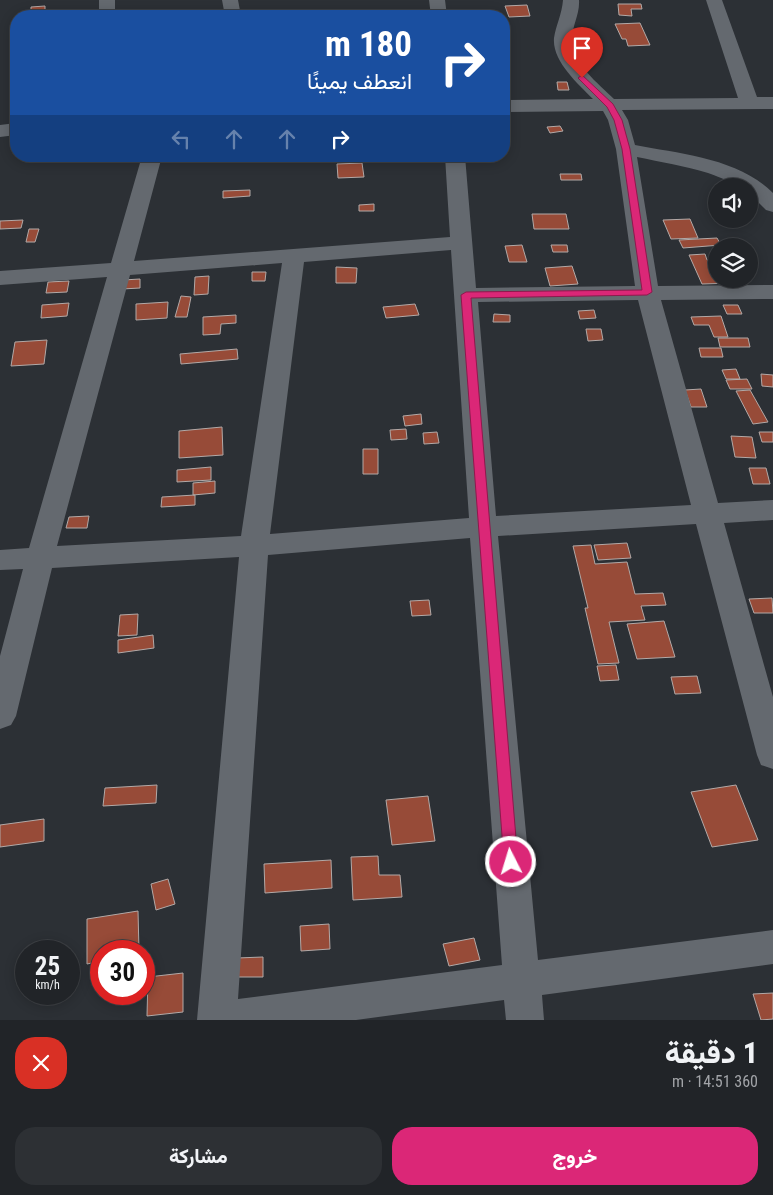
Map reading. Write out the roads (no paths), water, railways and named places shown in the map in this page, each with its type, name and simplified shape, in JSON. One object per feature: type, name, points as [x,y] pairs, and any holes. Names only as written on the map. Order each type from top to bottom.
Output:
[{"type":"street","points":[[571,0],[571,10],[563,39],[568,58],[582,78],[610,106],[618,120],[626,149],[647,292],[773,755]]},
{"type":"street","points":[[714,0],[749,102]]},
{"type":"street","points":[[510,106],[773,103]]},
{"type":"street","points":[[626,149],[717,170],[745,181],[761,192],[773,206]]},
{"type":"street","points":[[0,716],[40,558],[150,162]]},
{"type":"street","points":[[455,162],[483,527],[525,1020]]},
{"type":"street","points":[[0,278],[462,243]]},
{"type":"street","points":[[294,256],[254,546],[217,1020],[773,947]]},
{"type":"street","points":[[466,295],[773,292]]},
{"type":"street","points":[[0,560],[254,546],[483,527],[773,510]]}]
